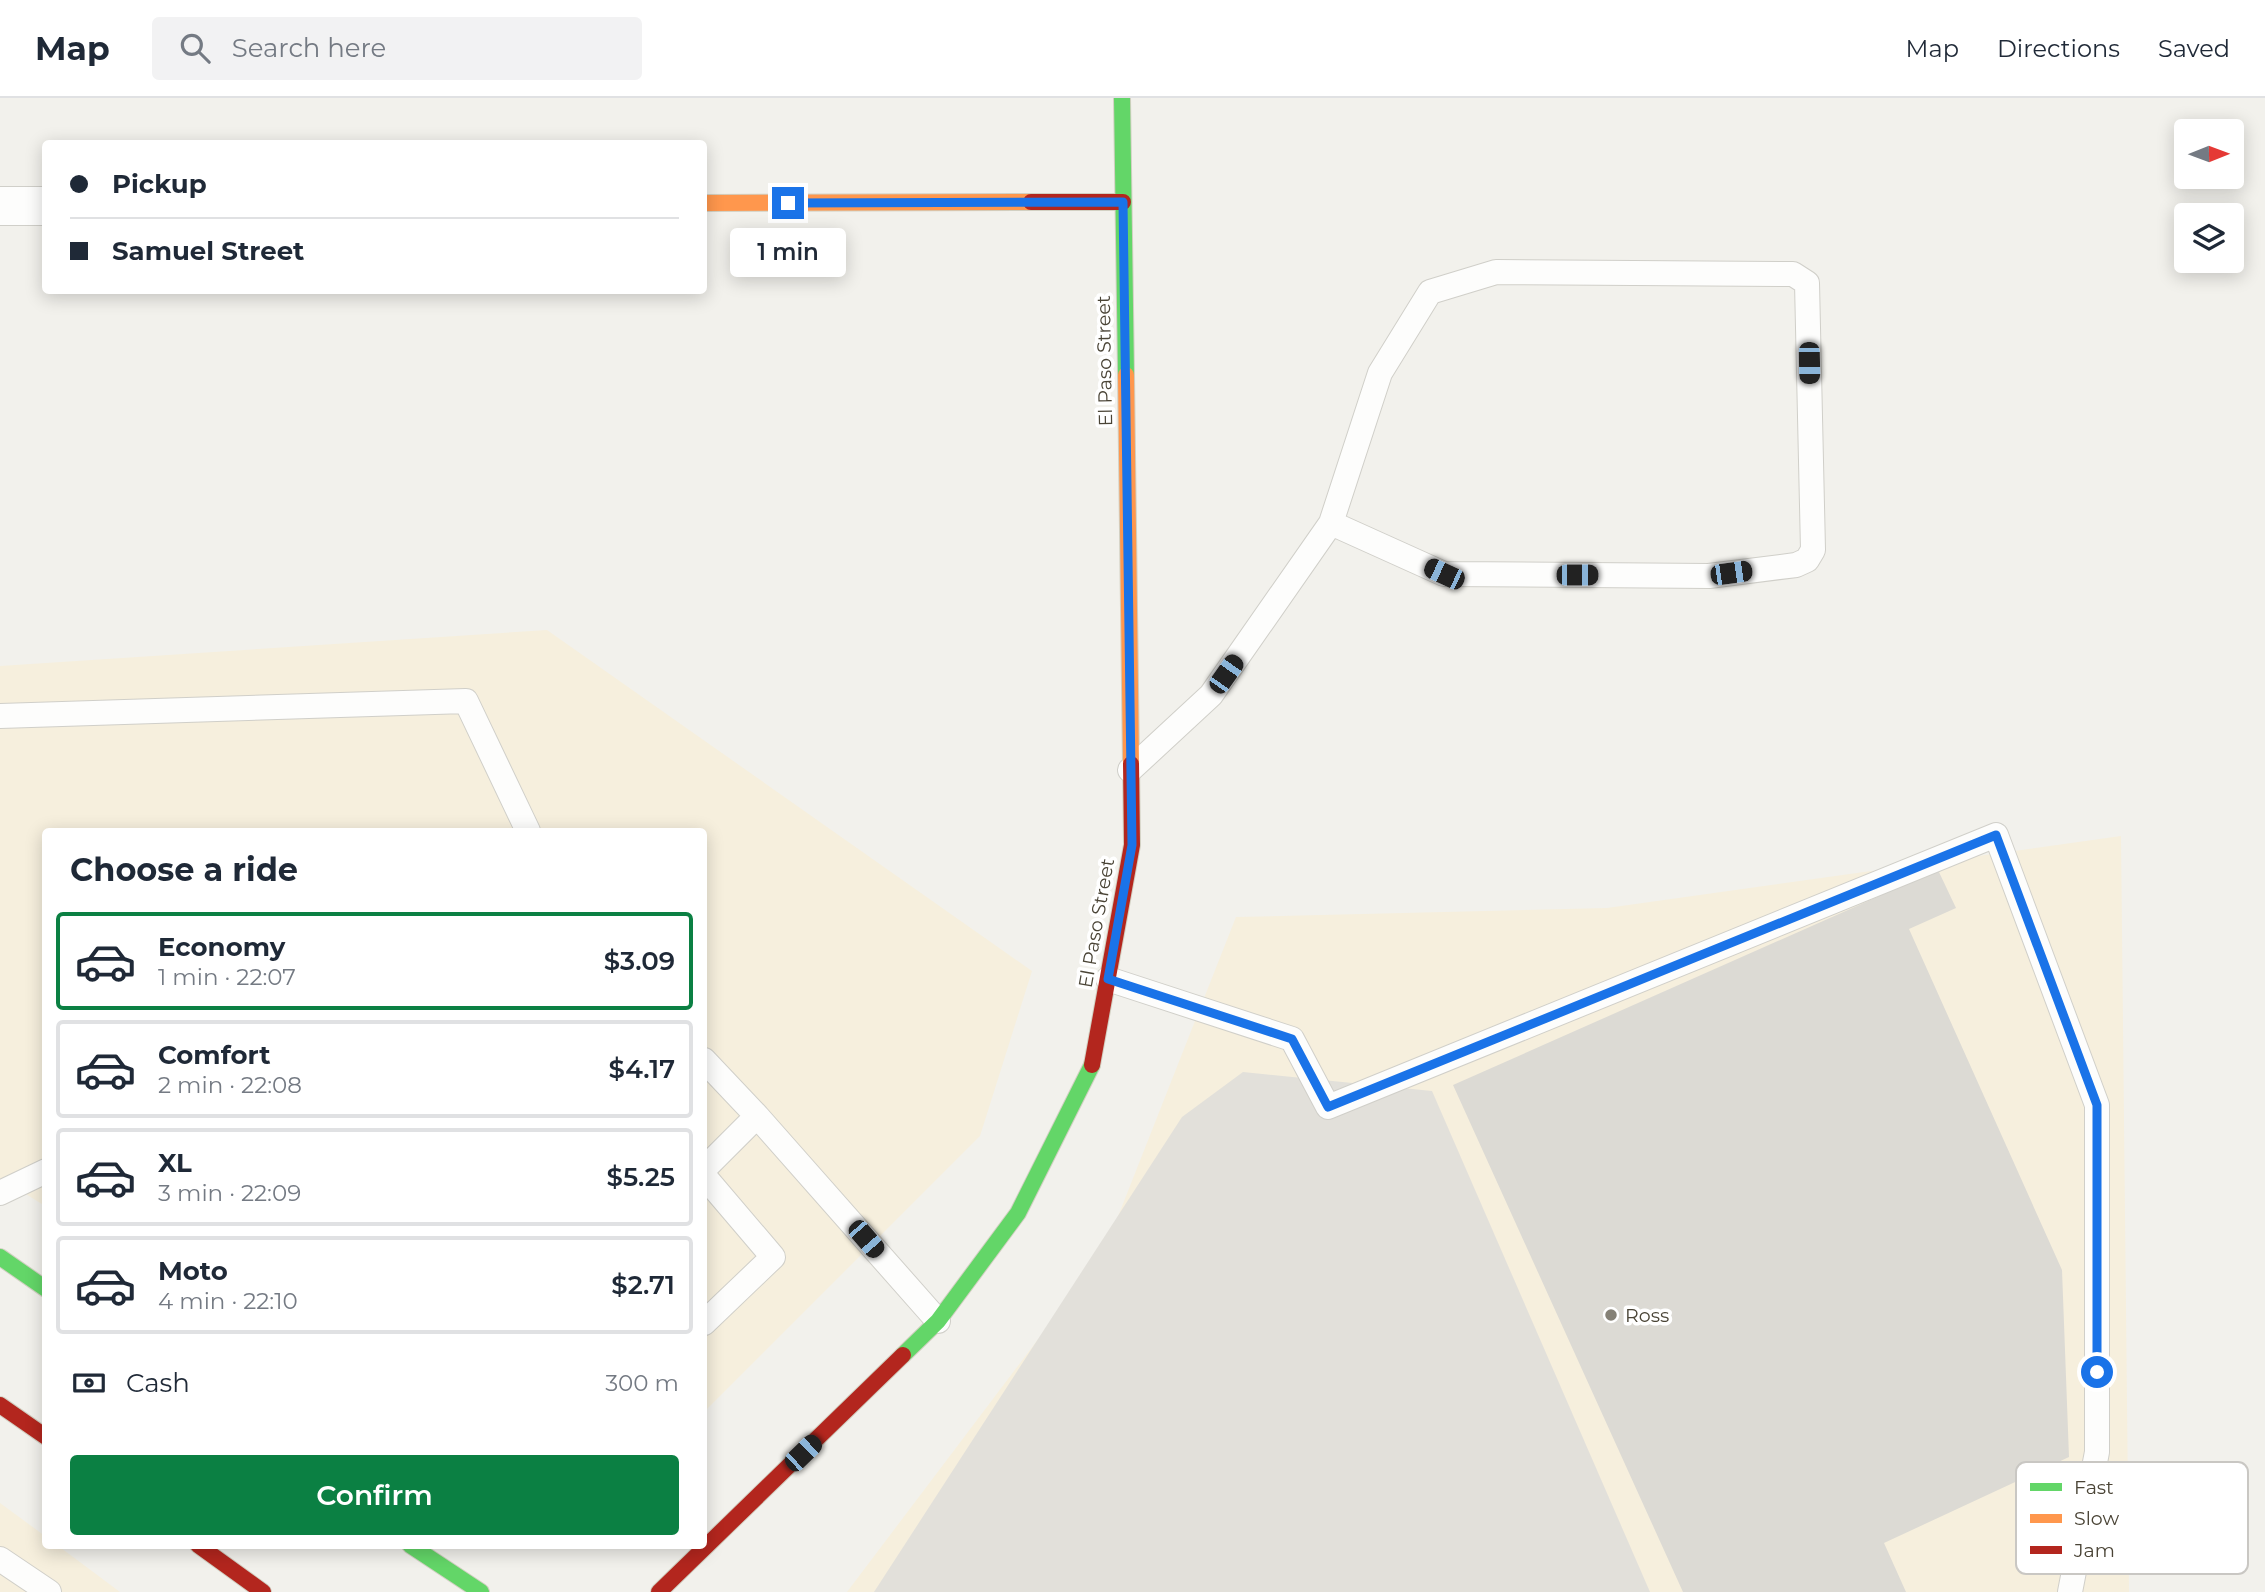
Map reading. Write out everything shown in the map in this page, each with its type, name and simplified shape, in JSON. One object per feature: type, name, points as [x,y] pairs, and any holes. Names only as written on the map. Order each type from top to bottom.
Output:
[{"type":"street","name":"El Paso Street","points":[[707,1545],[938,1321],[1018,1213],[1094,1060],[1132,845],[1122,98]]},
{"type":"street","points":[[707,203],[1123,202]]},
{"type":"street","points":[[0,206],[42,205]]},
{"type":"street","points":[[0,1257],[42,1286]]},
{"type":"street","points":[[0,1405],[42,1434]]},
{"type":"street","points":[[203,1549],[251,1589]]},
{"type":"street","points":[[416,1549],[481,1592]]},
{"type":"street","name":"El Paso Street","points":[[659,1592],[703,1549]]},
{"type":"lane","points":[[1130,771],[1211,695],[1331,523],[1380,373],[1430,292],[1496,272],[1793,274],[1807,283],[1812,550],[1807,560],[1796,565],[1709,576],[1444,574],[1331,523]]},
{"type":"lane","points":[[0,716],[466,701],[527,828]]},
{"type":"lane","points":[[1108,979],[1292,1039],[1328,1107],[1996,835],[2097,1105],[2095,1462]]},
{"type":"lane","points":[[707,1063],[757,1115],[938,1321]]},
{"type":"lane","points":[[707,1166],[757,1115]]},
{"type":"lane","points":[[0,1193],[42,1173]]},
{"type":"lane","points":[[707,1180],[773,1257],[707,1320]]},
{"type":"lane","points":[[0,1559],[49,1592]]},
{"type":"lane","points":[[2070,1592],[2073,1574]]},
{"type":"shaded area","points":[[547,630],[1032,971],[980,1136],[707,1409],[707,828],[42,828],[42,1204],[0,1178],[0,666]]},
{"type":"shaded area","points":[[2121,836],[2128,1462],[2016,1462],[2016,1574],[2129,1574],[2129,1592],[847,1592],[1104,1252],[1236,917],[1607,908]]},
{"type":"shaded area","points":[[1243,1072],[1432,1091],[1650,1592],[874,1592],[1182,1117]]},
{"type":"shaded area","points":[[0,1503],[42,1534],[42,1549],[62,1549],[120,1592],[0,1592]]},
{"type":"building","points":[[1938,870],[1956,908],[1909,929],[2062,1270],[2069,1457],[2058,1462],[2016,1462],[2016,1482],[1884,1543],[1906,1592],[1683,1592],[1453,1085]]},
{"type":"traffic: fast","points":[[1122,98],[1126,375]]},
{"type":"traffic: fast","points":[[903,1355],[938,1321],[1018,1213],[1092,1065]]},
{"type":"traffic: fast","points":[[0,1257],[42,1286]]},
{"type":"traffic: fast","points":[[416,1549],[481,1592]]},
{"type":"traffic: slow","points":[[707,203],[1031,202]]},
{"type":"traffic: slow","points":[[1126,375],[1131,764]]},
{"type":"traffic: jam","points":[[1031,202],[1123,202]]},
{"type":"traffic: jam","points":[[1092,1065],[1132,845],[1131,764]]},
{"type":"traffic: jam","points":[[707,1545],[903,1355]]},
{"type":"traffic: jam","points":[[0,1405],[42,1434]]},
{"type":"traffic: jam","points":[[204,1549],[263,1592]]},
{"type":"traffic: jam","points":[[659,1592],[703,1549]]},
{"type":"place","name":"Ross","points":[[1611,1315]]},
{"type":"route","points":[[788,203],[1123,202],[1132,845],[1108,979],[1292,1039],[1328,1107],[1996,835],[2097,1105],[2097,1372]]}]
